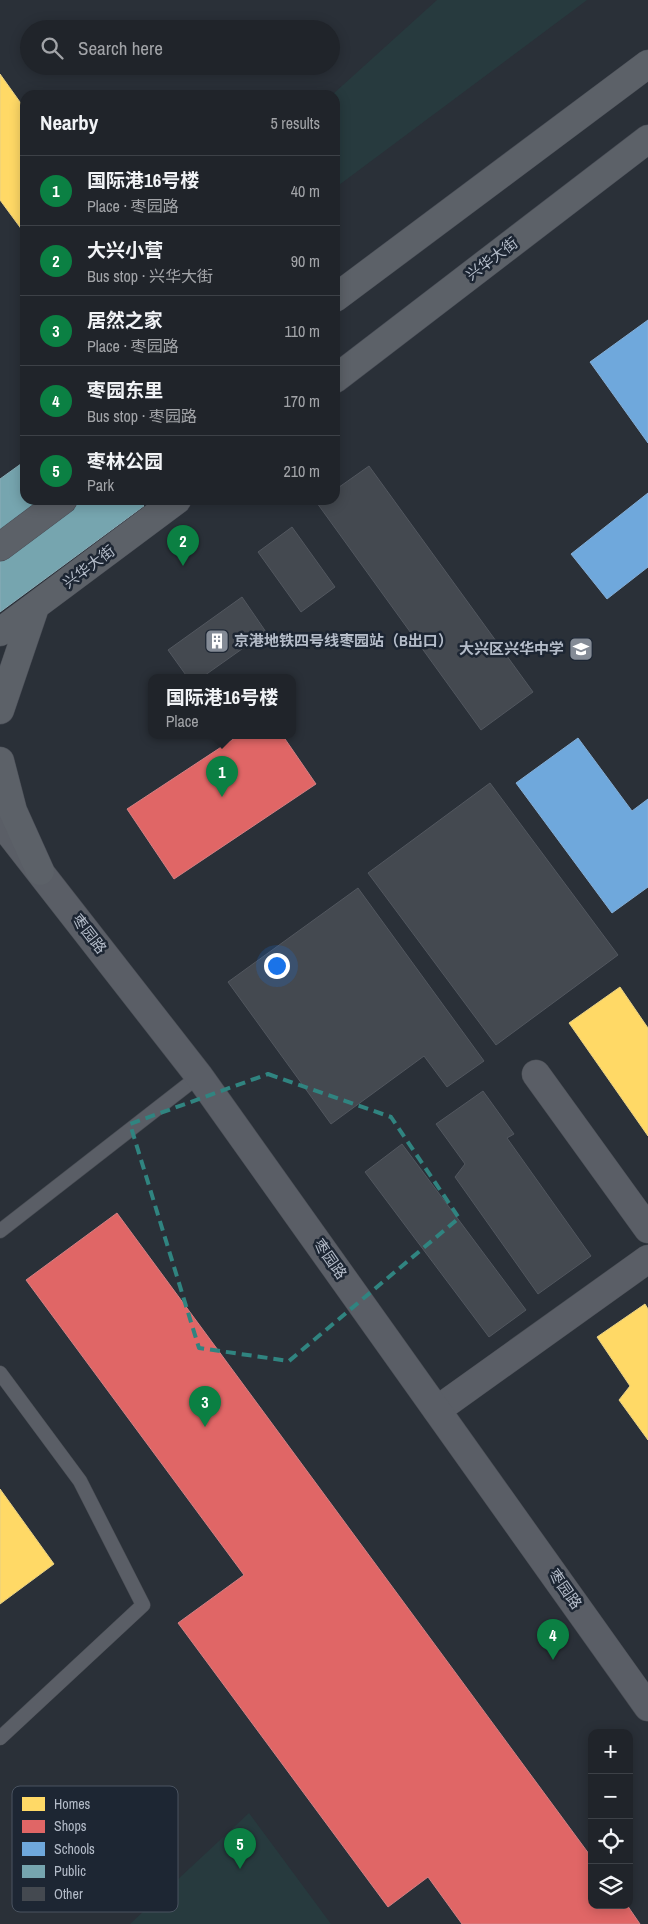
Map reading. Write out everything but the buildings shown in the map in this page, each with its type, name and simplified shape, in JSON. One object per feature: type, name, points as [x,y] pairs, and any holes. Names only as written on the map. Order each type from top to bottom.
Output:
[{"type":"main road","points":[[340,294],[648,64]]},
{"type":"main road","name":"兴华大街","points":[[340,375],[648,139]]},
{"type":"main road","points":[[1,545],[56,505]]},
{"type":"main road","name":"兴华大街","points":[[0,632],[170,505]]},
{"type":"main road","points":[[0,710],[35,607]]},
{"type":"main road","points":[[0,760],[13,811],[40,871]]},
{"type":"street","name":"枣园路","points":[[0,821],[11,841],[40,871],[199,1076],[648,1707]]},
{"type":"street","points":[[536,1074],[648,1228]]},
{"type":"street","points":[[438,1410],[648,1259]]},
{"type":"lane","points":[[0,1232],[199,1076]]},
{"type":"lane","points":[[0,1373],[80,1482],[143,1604],[0,1738]]},
{"type":"highlighted area","points":[[268,1074],[391,1117],[459,1218],[289,1361],[199,1348],[130,1124]]},
{"type":"green space","points":[[437,0],[587,0],[340,184],[340,90],[338,90]]},
{"type":"green space","points":[[249,1813],[331,1924],[130,1924],[143,1912],[178,1912],[178,1879]]},
{"type":"place","name":"大兴小营","points":[[183,566]]},
{"type":"place","name":"京港地铁四号线枣园站（B出口）","points":[[217,641]]},
{"type":"place","name":"大兴区兴华中学","points":[[581,649]]},
{"type":"place","name":"国际港16号楼","points":[[222,797]]},
{"type":"place","name":"居然之家","points":[[205,1427]]},
{"type":"place","name":"枣园东里","points":[[553,1660]]},
{"type":"place","name":"枣林公园","points":[[240,1869]]}]
